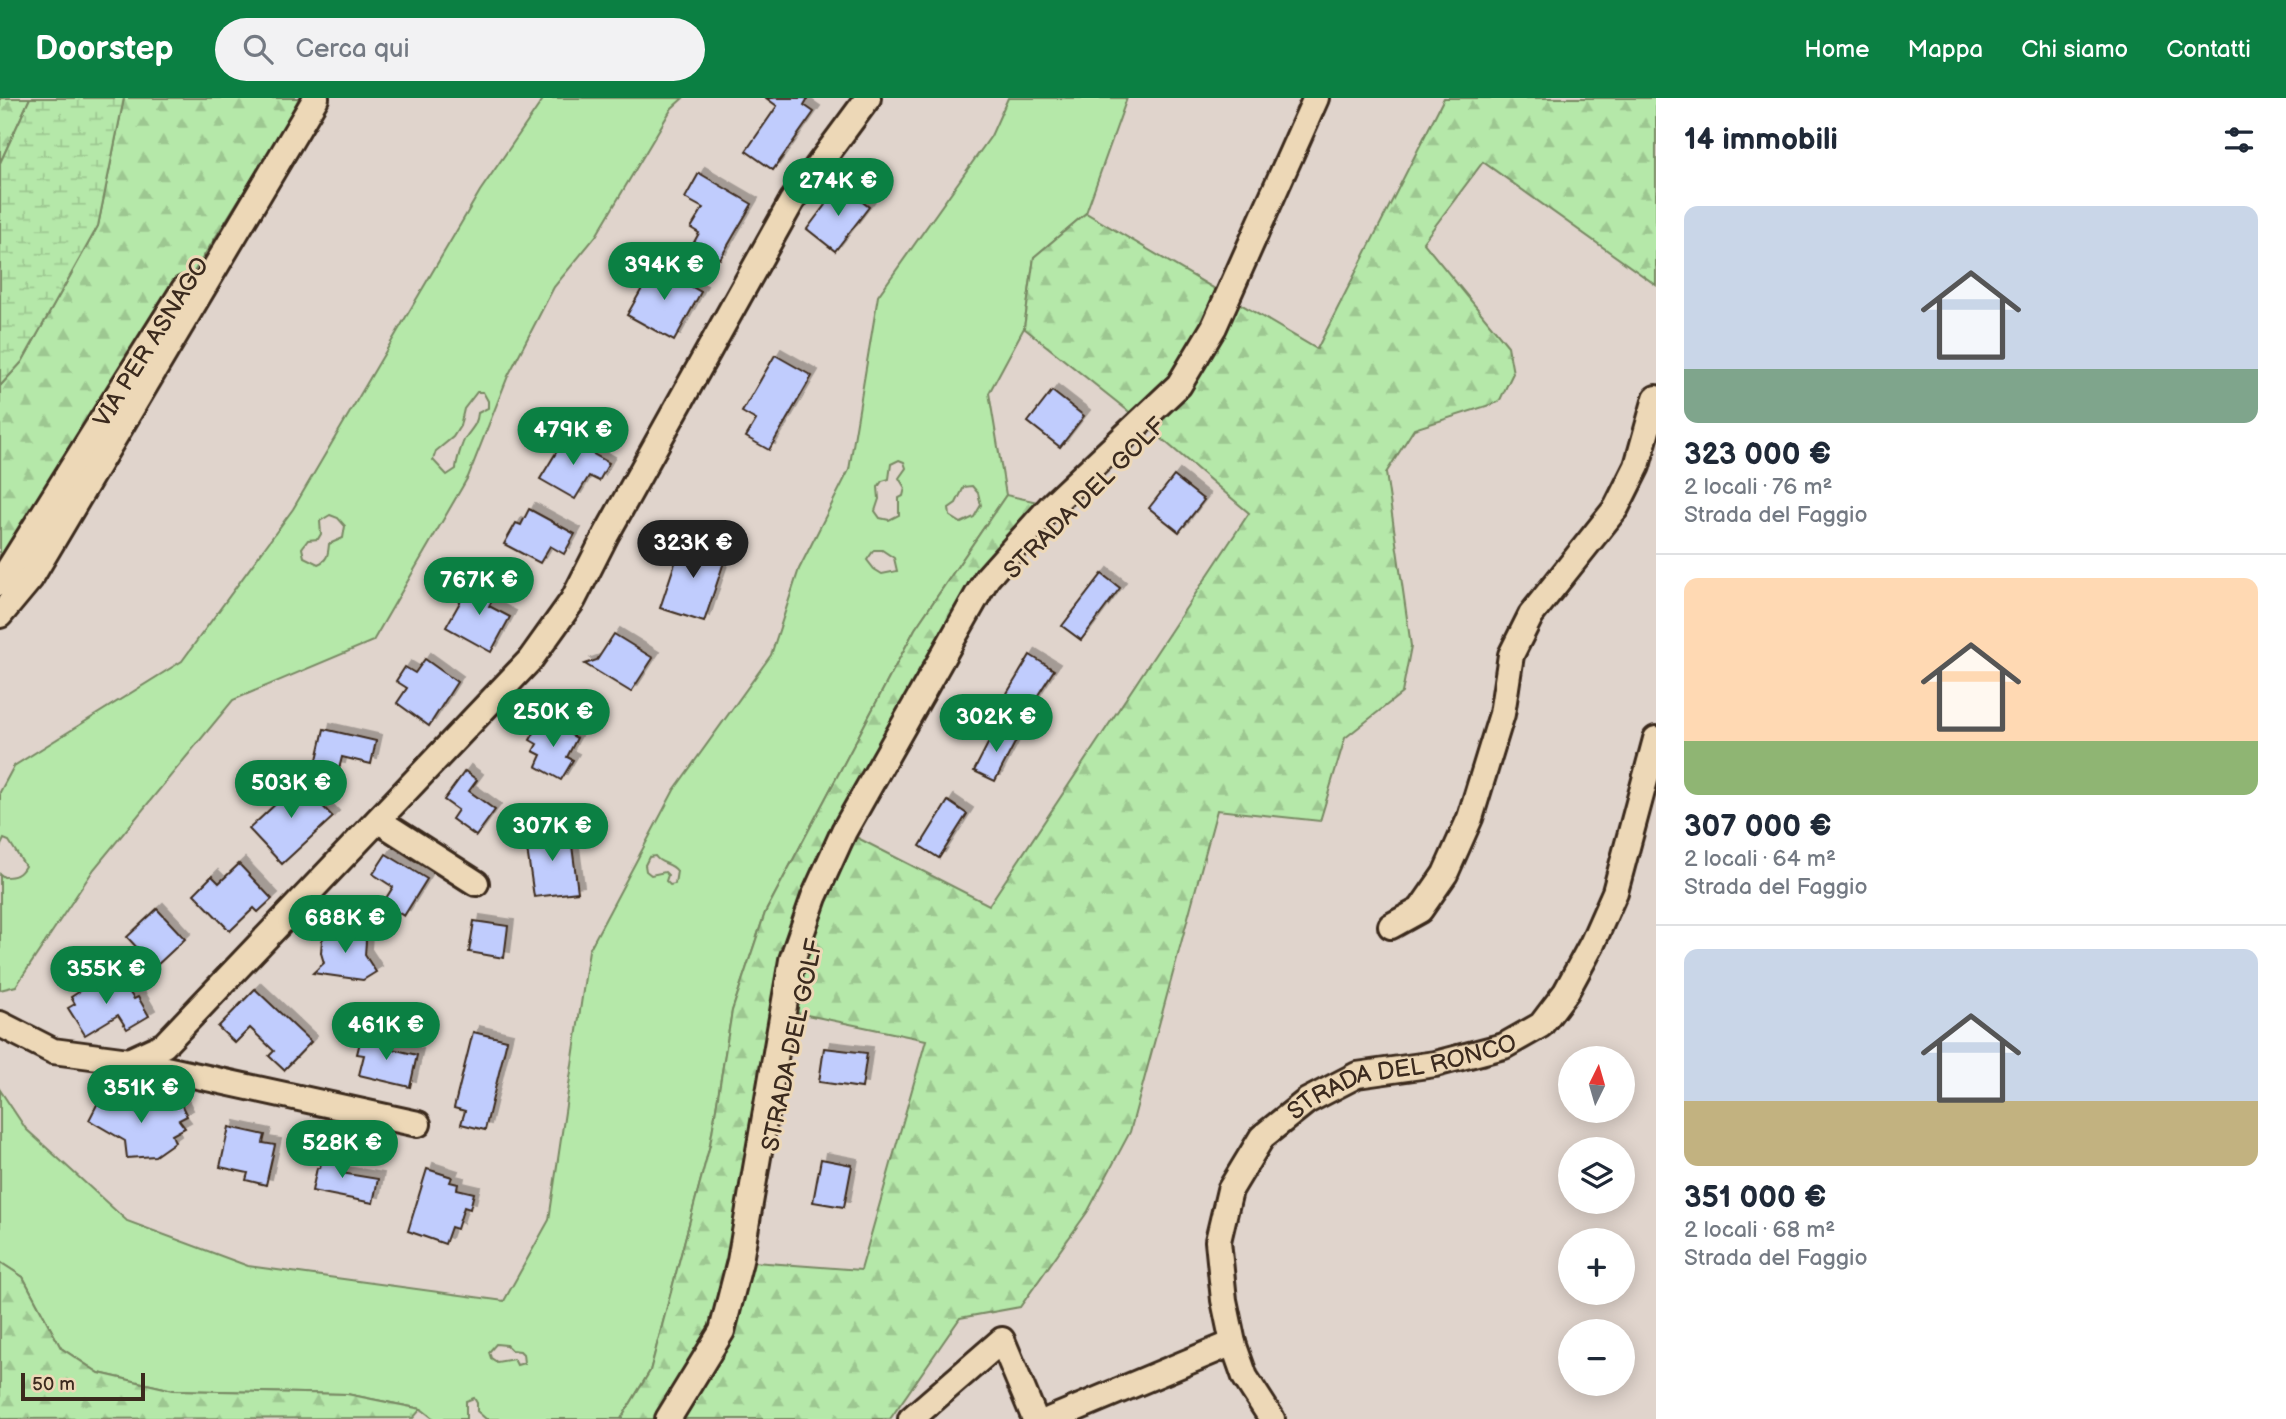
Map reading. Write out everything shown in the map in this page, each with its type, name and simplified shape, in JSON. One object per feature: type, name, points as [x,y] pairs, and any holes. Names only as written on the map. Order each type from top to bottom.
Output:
[{"type":"street","name":"VIA PER ASNAGO","points":[[0,583],[283,129],[295,98]]},
{"type":"street","points":[[0,615],[30,579],[316,98]]},
{"type":"street","points":[[130,1061],[164,1045],[530,660],[573,600],[606,535],[792,201],[868,98]]},
{"type":"street","name":"STRADA DEL GOLF","points":[[1052,505],[1048,488],[1164,379],[1198,321],[1298,98]]},
{"type":"street","name":"STRADA DEL GOLF","points":[[668,1419],[722,1331],[740,1261],[792,960],[814,897],[844,831],[986,578],[1052,505],[1179,385],[1214,327],[1316,98]]},
{"type":"street","name":"STRADA DEL GOLF","points":[[740,1261],[758,1226],[768,1158],[805,965],[826,902],[856,836],[999,583],[1065,510],[1192,390],[1226,332],[1331,98]]},
{"type":"street","points":[[1391,926],[1420,910],[1445,874],[1470,818],[1502,714],[1511,654],[1531,615],[1616,508],[1637,466],[1656,398]]},
{"type":"street","name":"STRADA DEL RONCO","points":[[1272,1419],[1245,1377],[1233,1343],[1224,1300],[1218,1241],[1230,1190],[1262,1137],[1307,1101],[1357,1075],[1435,1064],[1504,1046],[1541,1025],[1566,992],[1592,944],[1615,892],[1656,739]]},
{"type":"street","points":[[379,821],[476,884]]},
{"type":"street","points":[[0,1024],[53,1051],[130,1061],[418,1124]]},
{"type":"street","points":[[911,1419],[1002,1340],[1035,1419]]},
{"type":"street","points":[[1051,1419],[1233,1343]]},
{"type":"green space","points":[[0,98],[30,98],[0,163]]},
{"type":"green space","points":[[30,98],[124,98],[98,226],[22,362],[0,386],[0,163]]},
{"type":"green space","points":[[124,98],[299,98],[283,129],[0,583],[0,386],[22,362],[98,226]]},
{"type":"green space","points":[[544,98],[683,98],[672,108],[596,236],[554,287],[508,376],[468,477],[373,641],[233,700],[94,869],[16,986],[0,990],[0,874],[4,877],[14,876],[25,866],[9,841],[4,839],[0,847],[0,792],[14,766],[182,661],[293,509],[480,191]],"holes":[[[477,392],[483,392],[488,408],[478,413],[463,443],[456,469],[447,475],[433,460],[436,451],[453,437],[460,426],[464,409]],[[330,515],[338,518],[345,526],[343,538],[329,544],[326,559],[318,564],[304,557],[302,548],[308,540],[318,539],[321,534],[320,521]]]},
{"type":"green space","points":[[1008,98],[1127,98],[1086,213],[1034,257],[1024,328],[989,393],[1006,495],[915,629],[765,913],[732,1011],[710,1145],[650,1371],[621,1419],[486,1419],[477,1411],[474,1398],[466,1401],[466,1419],[434,1419],[421,1409],[347,1394],[173,1390],[99,1373],[61,1348],[23,1277],[0,1262],[0,1090],[26,1129],[127,1221],[248,1266],[504,1301],[549,1220],[589,950],[674,790],[771,655],[799,569],[849,470],[878,296],[991,136]],"holes":[[[899,460],[904,462],[906,468],[899,478],[905,488],[903,496],[899,498],[899,515],[889,520],[880,518],[875,511],[879,499],[878,487],[882,481],[889,479],[891,464]],[[972,486],[978,493],[981,505],[974,517],[961,523],[950,516],[949,508],[956,503],[964,487]],[[874,550],[882,550],[894,558],[897,571],[882,574],[867,560]],[[655,856],[672,866],[677,871],[675,884],[670,885],[666,881],[668,875],[665,872],[651,875],[646,871],[645,865],[649,857]],[[496,1344],[506,1345],[511,1350],[520,1351],[524,1363],[517,1365],[514,1359],[497,1362],[491,1358],[489,1352]]]},
{"type":"green space","points":[[1444,98],[1656,98],[1656,285],[1483,162],[1423,242],[1508,346],[1513,373],[1499,402],[1414,429],[1386,473],[1411,646],[1402,693],[1345,738],[1320,821],[1217,810],[1130,1132],[1088,1211],[1020,1307],[960,1318],[890,1419],[621,1419],[650,1371],[710,1145],[732,1011],[765,913],[915,629],[1006,495],[1052,505],[987,578],[844,831],[989,905],[1249,513],[1142,422],[1024,328],[1034,257],[1086,213],[1317,349]],"holes":[[[783,1010],[926,1040],[861,1270],[740,1261]]]},
{"type":"green space","points":[[0,1262],[23,1277],[61,1348],[99,1373],[173,1390],[347,1394],[421,1409],[413,1418],[0,1419]]},
{"type":"building","points":[[766,98],[808,98],[804,105],[814,112],[773,170],[746,151],[777,106]]},
{"type":"building","points":[[699,173],[752,204],[720,259],[693,244],[699,233],[691,228],[703,208],[685,198]]},
{"type":"building","points":[[840,185],[869,207],[835,251],[807,229]]},
{"type":"building","points":[[653,261],[701,292],[674,341],[627,315],[644,285],[641,283]]},
{"type":"building","points":[[775,355],[812,376],[769,450],[746,437],[756,420],[742,412]]},
{"type":"building","points":[[1052,391],[1084,416],[1060,447],[1028,422]]},
{"type":"building","points":[[568,433],[584,442],[581,447],[609,463],[599,481],[589,476],[575,499],[540,479]]},
{"type":"building","points":[[1174,476],[1204,500],[1179,532],[1149,508]]},
{"type":"building","points":[[529,509],[575,534],[564,554],[550,546],[540,563],[504,544],[516,523],[521,525]]},
{"type":"building","points":[[683,539],[727,553],[704,622],[660,608]]},
{"type":"building","points":[[1102,574],[1120,588],[1081,640],[1062,626]]},
{"type":"building","points":[[473,579],[497,592],[489,606],[510,617],[491,652],[446,627]]},
{"type":"building","points":[[614,634],[653,658],[631,692],[585,664],[597,660]]},
{"type":"building","points":[[1030,655],[1054,670],[1029,709],[1006,695]]},
{"type":"building","points":[[425,659],[457,682],[429,726],[397,703],[407,688],[396,681],[405,667],[415,673]]},
{"type":"building","points":[[542,719],[577,738],[567,757],[573,760],[561,780],[536,766],[541,755],[533,751],[537,744],[530,740]]},
{"type":"building","points":[[997,726],[1018,737],[995,781],[974,771]]},
{"type":"building","points":[[324,729],[376,741],[371,764],[342,757],[339,769],[316,764]]},
{"type":"building","points":[[465,771],[477,780],[469,791],[495,810],[476,836],[452,819],[458,810],[444,800]]},
{"type":"building","points":[[293,775],[333,817],[282,864],[249,829],[279,801],[273,794]]},
{"type":"building","points":[[948,801],[967,814],[939,858],[920,846]]},
{"type":"building","points":[[570,830],[578,892],[534,897],[525,835]]},
{"type":"building","points":[[386,854],[427,879],[404,916],[383,903],[393,887],[373,874]]},
{"type":"building","points":[[239,864],[272,899],[258,912],[254,908],[230,931],[194,894],[212,876],[219,883]]},
{"type":"building","points":[[157,909],[185,939],[155,967],[127,937]]},
{"type":"building","points":[[474,921],[508,926],[504,958],[469,952]]},
{"type":"building","points":[[345,926],[359,929],[366,941],[365,955],[376,972],[363,980],[313,973],[324,963],[321,953],[322,940],[329,931]]},
{"type":"building","points":[[118,975],[134,999],[138,997],[149,1016],[127,1029],[118,1015],[85,1035],[68,1008],[75,1004],[71,997],[96,981],[100,986]]},
{"type":"building","points":[[255,989],[311,1042],[284,1070],[269,1056],[274,1051],[250,1028],[235,1043],[218,1027]]},
{"type":"building","points":[[473,1032],[507,1040],[485,1130],[461,1124],[465,1111],[454,1108]]},
{"type":"building","points":[[362,1034],[389,1041],[388,1048],[417,1055],[410,1087],[359,1075],[364,1055],[357,1054]]},
{"type":"building","points":[[824,1048],[867,1053],[862,1088],[819,1082]]},
{"type":"building","points":[[103,1093],[140,1115],[177,1096],[187,1116],[179,1120],[185,1128],[172,1135],[175,1142],[155,1156],[127,1158],[125,1141],[89,1120]]},
{"type":"building","points":[[229,1127],[265,1135],[263,1143],[275,1145],[266,1185],[246,1180],[248,1173],[220,1167]]},
{"type":"building","points":[[323,1151],[345,1155],[341,1173],[378,1179],[373,1203],[312,1191]]},
{"type":"building","points":[[821,1159],[852,1165],[844,1207],[813,1202]]},
{"type":"building","points":[[427,1169],[452,1177],[450,1182],[458,1184],[457,1189],[474,1193],[470,1209],[464,1207],[457,1229],[451,1227],[445,1244],[408,1231]]}]
